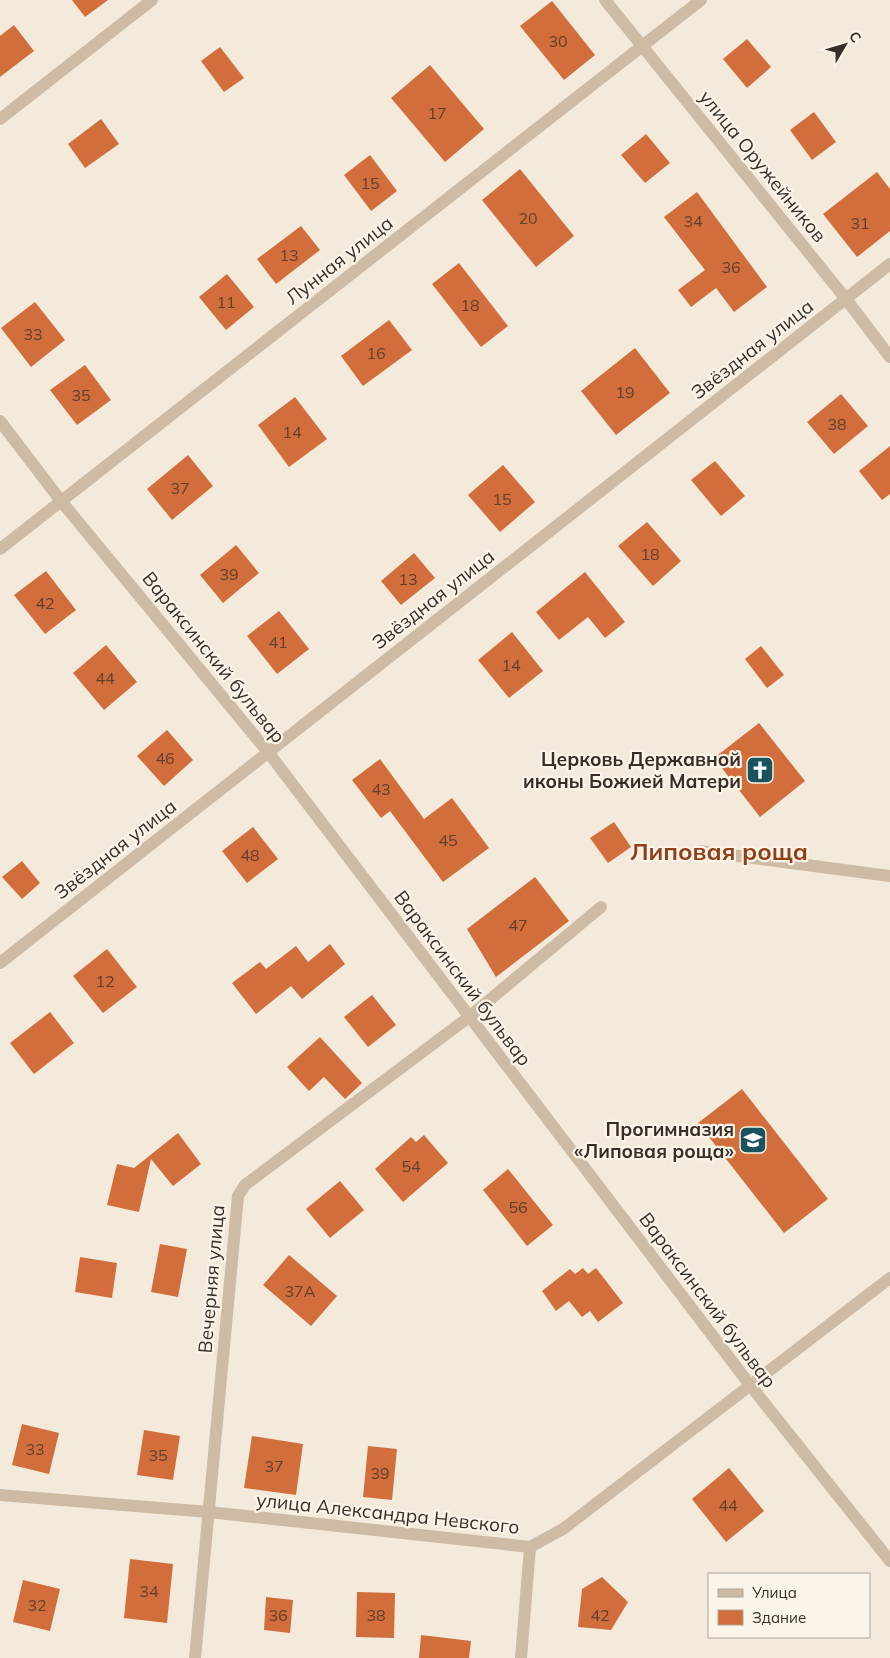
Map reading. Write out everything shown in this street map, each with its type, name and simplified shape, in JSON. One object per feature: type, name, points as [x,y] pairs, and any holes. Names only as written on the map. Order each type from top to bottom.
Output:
[{"type":"street","points":[[0,119],[152,0]]},
{"type":"street","name":"улица Оружейников","points":[[605,0],[846,299],[890,357]]},
{"type":"street","name":"Лунная улица","points":[[0,548],[701,0]]},
{"type":"street","name":"Звёздная улица","points":[[0,963],[890,264]]},
{"type":"street","name":"Вараксинский бульвар","points":[[0,421],[61,501],[268,752],[750,1386],[890,1561]]},
{"type":"street","points":[[700,850],[890,876]]},
{"type":"street","name":"Вечерняя улица","points":[[195,1658],[238,1196],[245,1184],[469,1017],[601,907]]},
{"type":"street","points":[[750,1386],[890,1278]]},
{"type":"street","name":"улица Александра Невского","points":[[0,1495],[210,1512],[530,1547],[563,1529],[750,1386]]},
{"type":"street","points":[[521,1658],[530,1547]]},
{"type":"building","points":[[72,0],[108,0],[85,17]]},
{"type":"building","points":[[552,1],[595,55],[564,80],[520,26]]},
{"type":"building","points":[[14,25],[34,51],[0,77],[0,36]]},
{"type":"building","points":[[747,39],[771,67],[747,88],[723,59]]},
{"type":"building","points":[[220,47],[244,78],[224,92],[201,61]]},
{"type":"building","points":[[430,65],[484,129],[445,162],[391,98]]},
{"type":"building","points":[[814,112],[836,142],[812,160],[790,130]]},
{"type":"building","points":[[101,119],[119,144],[85,168],[68,144]]},
{"type":"building","points":[[646,134],[670,163],[645,183],[621,155]]},
{"type":"building","points":[[370,155],[397,191],[371,211],[344,175]]},
{"type":"building","points":[[520,169],[574,236],[536,267],[482,200]]},
{"type":"building","points":[[877,172],[890,189],[890,231],[857,257],[823,214]]},
{"type":"building","points":[[697,192],[767,287],[734,312],[716,288],[691,307],[678,290],[705,270],[664,217]]},
{"type":"building","points":[[301,226],[320,250],[276,284],[257,259]]},
{"type":"building","points":[[459,263],[508,326],[481,347],[432,284]]},
{"type":"building","points":[[227,274],[254,307],[226,330],[199,297]]},
{"type":"building","points":[[35,302],[65,340],[31,367],[1,328]]},
{"type":"building","points":[[389,320],[412,350],[363,386],[341,356]]},
{"type":"building","points":[[635,348],[670,393],[616,435],[581,391]]},
{"type":"building","points":[[85,365],[111,400],[77,425],[50,390]]},
{"type":"building","points":[[841,394],[868,426],[834,454],[807,422]]},
{"type":"building","points":[[295,397],[327,439],[289,467],[258,425]]},
{"type":"building","points":[[890,446],[890,494],[882,500],[859,471]]},
{"type":"building","points":[[188,455],[213,486],[172,520],[147,489]]},
{"type":"building","points":[[715,461],[745,496],[721,516],[691,480]]},
{"type":"building","points":[[503,465],[535,502],[500,532],[468,495]]},
{"type":"building","points":[[647,522],[681,561],[653,586],[618,546]]},
{"type":"building","points":[[236,545],[259,573],[223,603],[200,575]]},
{"type":"building","points":[[414,553],[435,578],[401,605],[381,581]]},
{"type":"building","points":[[46,571],[76,610],[45,634],[14,595]]},
{"type":"building","points":[[585,572],[625,622],[605,638],[588,617],[559,640],[536,612]]},
{"type":"building","points":[[279,611],[309,649],[277,674],[247,636]]},
{"type":"building","points":[[512,632],[543,671],[509,698],[478,660]]},
{"type":"building","points":[[106,645],[137,682],[104,710],[73,673]]},
{"type":"building","points":[[761,646],[784,675],[767,688],[745,659]]},
{"type":"building","name":"Церковь Державной иконы Божией Матери","points":[[759,723],[805,781],[760,817],[714,758]]},
{"type":"building","points":[[167,730],[193,760],[164,786],[137,756]]},
{"type":"building","points":[[380,759],[424,819],[452,798],[489,848],[443,882],[390,811],[381,818],[352,780]]},
{"type":"building","points":[[614,822],[631,847],[608,863],[590,838]]},
{"type":"building","points":[[253,827],[278,859],[247,883],[222,851]]},
{"type":"building","points":[[22,861],[40,883],[22,899],[2,877]]},
{"type":"building","points":[[535,877],[569,921],[496,977],[467,929]]},
{"type":"building","points":[[330,944],[345,964],[302,999],[291,986],[256,1014],[232,983],[260,962],[266,969],[296,946],[308,962]]},
{"type":"building","points":[[107,949],[137,987],[103,1013],[73,976]]},
{"type":"building","points":[[372,995],[396,1025],[368,1047],[344,1017]]},
{"type":"building","points":[[50,1012],[74,1043],[34,1074],[10,1043]]},
{"type":"building","points":[[320,1037],[362,1083],[345,1099],[324,1077],[309,1091],[287,1067]]},
{"type":"building","points":[[742,1089],[828,1199],[784,1233],[698,1123]]},
{"type":"building","points":[[178,1133],[201,1164],[173,1186],[151,1159],[139,1212],[107,1205],[117,1164],[134,1168]]},
{"type":"building","points":[[424,1135],[448,1163],[403,1202],[375,1169],[411,1137],[416,1142]]},
{"type":"building","points":[[508,1169],[553,1225],[527,1246],[483,1190]]},
{"type":"building","points":[[340,1181],[364,1210],[330,1238],[306,1209]]},
{"type":"building","points":[[160,1244],[187,1249],[178,1297],[151,1292]]},
{"type":"building","points":[[289,1255],[337,1296],[311,1326],[263,1285]]},
{"type":"building","points":[[80,1257],[117,1263],[112,1298],[75,1292]]},
{"type":"building","points":[[583,1268],[588,1274],[596,1268],[623,1303],[598,1322],[590,1311],[582,1317],[569,1301],[556,1311],[542,1291],[570,1269],[575,1274]]},
{"type":"building","points":[[22,1424],[59,1433],[49,1474],[12,1465]]},
{"type":"building","points":[[144,1430],[180,1436],[173,1480],[137,1475]]},
{"type":"building","points":[[252,1436],[303,1444],[296,1495],[244,1488]]},
{"type":"building","points":[[368,1446],[397,1449],[392,1500],[363,1497]]},
{"type":"building","points":[[729,1468],[764,1511],[726,1542],[692,1499]]},
{"type":"building","points":[[130,1559],[173,1564],[167,1623],[124,1618]]},
{"type":"building","points":[[602,1577],[628,1602],[611,1630],[578,1627],[582,1589]]},
{"type":"building","points":[[23,1580],[60,1589],[50,1631],[13,1622]]},
{"type":"building","points":[[357,1592],[395,1593],[394,1638],[356,1637]]},
{"type":"building","points":[[266,1597],[293,1600],[290,1633],[264,1630]]},
{"type":"building","points":[[421,1635],[471,1641],[469,1658],[419,1658]]},
{"type":"place","name":"Церковь Державной иконы Божией Матери","points":[[760,770]]},
{"type":"place","name":"Прогимназия «Липовая роща»","points":[[753,1140]]},
{"type":"district","name":"Липовая роща","points":[[719,851]]}]
